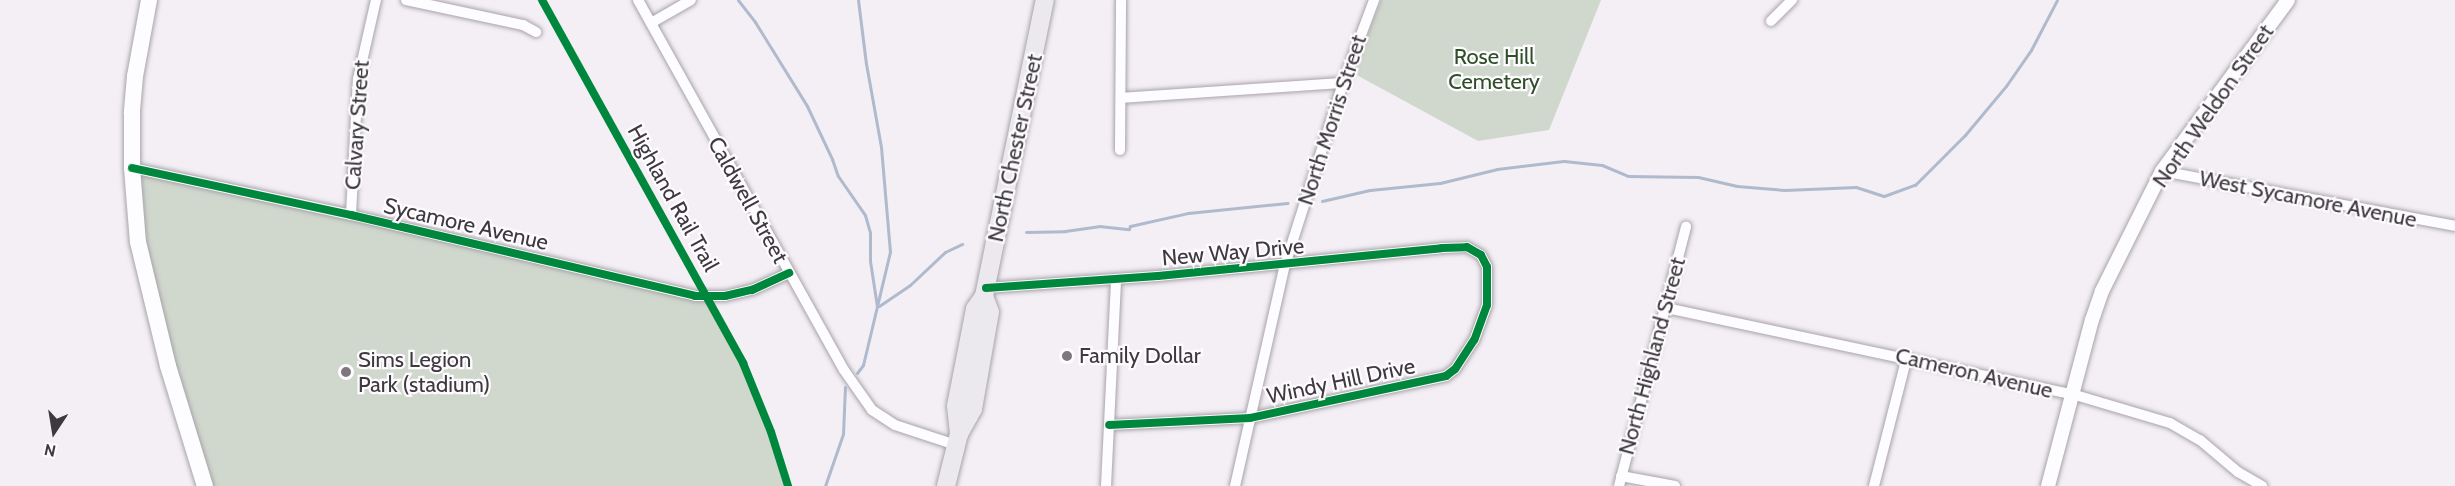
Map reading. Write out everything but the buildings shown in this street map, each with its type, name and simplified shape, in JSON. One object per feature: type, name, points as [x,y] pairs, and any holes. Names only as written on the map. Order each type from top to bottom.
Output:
[{"type":"main road","points":[[149,0],[135,75],[132,168],[138,242],[147,289],[205,486]]},
{"type":"main road","name":"North Chester Street","points":[[946,486],[958,439],[956,406],[975,309],[985,292],[1045,0]]},
{"type":"street","name":"Calvary Street","points":[[351,215],[358,79],[376,0]]},
{"type":"street","points":[[406,0],[523,25],[537,32]]},
{"type":"street","name":"Caldwell Street","points":[[638,0],[844,370],[872,410],[906,430],[958,439]]},
{"type":"street","points":[[651,23],[691,0]]},
{"type":"street","points":[[1120,150],[1121,0]]},
{"type":"street","name":"North Morris Street","points":[[1235,486],[1285,265],[1343,82],[1374,0]]},
{"type":"street","points":[[1771,21],[1792,0]]},
{"type":"street","name":"North Weldon Street","points":[[2048,486],[2102,291],[2162,171],[2288,0]]},
{"type":"street","points":[[1121,98],[1343,82]]},
{"type":"street","name":"Sycamore Avenue","points":[[132,168],[351,215],[695,296],[725,296],[752,290],[789,273]]},
{"type":"street","name":"West Sycamore Avenue","points":[[2162,171],[2455,226]]},
{"type":"street","name":"North Highland Street","points":[[1620,481],[1686,226]]},
{"type":"street","name":"New Way Drive","points":[[985,292],[1285,265],[1442,248],[1467,247],[1481,255]]},
{"type":"street","name":"Windy Hill Drive","points":[[1109,425],[1250,418],[1446,376],[1455,369],[1474,340],[1487,305],[1487,267],[1481,255]]},
{"type":"street","points":[[1106,486],[1116,280]]},
{"type":"street","name":"Cameron Avenue","points":[[1666,308],[1907,357],[2072,394],[2170,423],[2200,440],[2238,472],[2259,486]]},
{"type":"street","points":[[1874,486],[1907,357]]},
{"type":"street","points":[[1620,481],[1675,486]]},
{"type":"green space","name":"Rose Hill Cemetery","points":[[1381,0],[1601,0],[1549,130],[1478,141],[1353,73]]},
{"type":"green space","points":[[132,168],[707,296],[757,395],[788,486],[205,486],[168,366]]},
{"type":"waterway","points":[[738,0],[755,22],[807,106],[838,176],[865,215],[870,232],[870,261],[877,306]]},
{"type":"waterway","points":[[857,373],[863,365],[890,252],[881,147],[866,64],[858,0]]},
{"type":"waterway","points":[[1322,201],[1370,190],[1440,183],[1497,169],[1564,161],[1602,165],[1628,176],[1698,177],[1737,186],[1785,190],[1856,187],[1884,196],[1915,185],[1965,135],[2006,86],[2031,50],[2057,0]]},
{"type":"waterway","points":[[1026,232],[1065,231],[1099,226],[1129,229],[1130,226],[1188,213],[1287,203]]},
{"type":"waterway","points":[[879,306],[910,285],[945,252],[962,244]]},
{"type":"waterway","points":[[825,486],[843,434],[845,387]]},
{"type":"cycle path","name":"Highland Rail Trail","points":[[542,0],[743,363],[771,432],[788,486]]},
{"type":"cycle path","points":[[132,168],[351,215],[695,296],[725,296],[752,290],[789,273]]},
{"type":"cycle path","points":[[986,288],[1158,276],[1442,248],[1467,247],[1481,255],[1487,267],[1487,305],[1474,340],[1455,369],[1446,376],[1250,418],[1109,425]]},
{"type":"place","name":"Family Dollar","points":[[1067,356]]},
{"type":"place","name":"Sims Legion Park (stadium)","points":[[346,372]]}]
